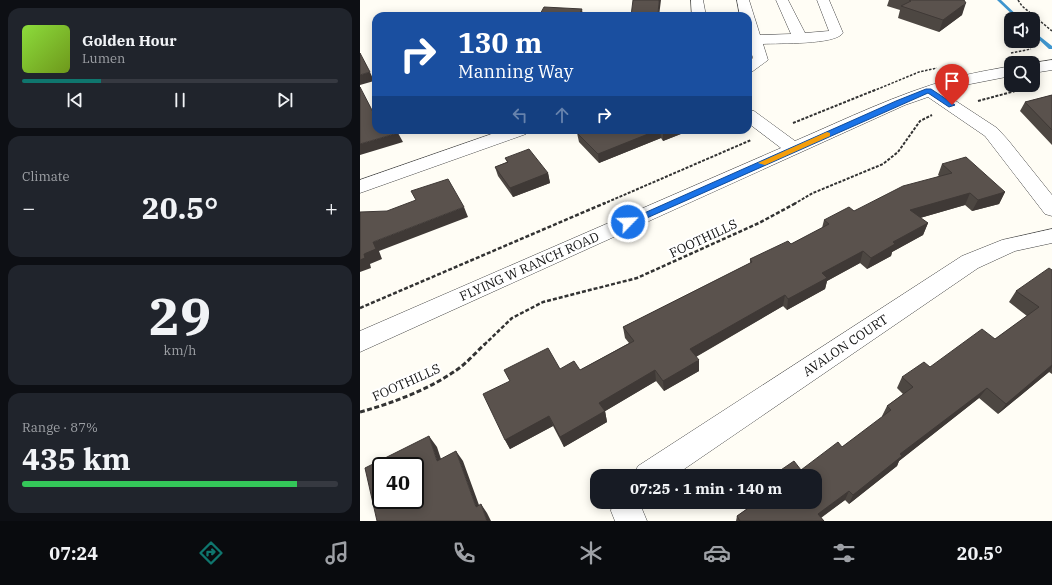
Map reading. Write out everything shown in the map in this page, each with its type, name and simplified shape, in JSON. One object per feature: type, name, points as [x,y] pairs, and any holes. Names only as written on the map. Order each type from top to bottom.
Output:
[{"type":"street","points":[[697,0],[698,12]]},
{"type":"street","points":[[743,0],[747,12]]},
{"type":"street","points":[[782,0],[800,38]]},
{"type":"street","points":[[754,40],[830,36],[836,33],[823,0]]},
{"type":"street","points":[[752,32],[761,60],[752,66]]},
{"type":"street","name":"FLYING W RANCH ROAD","points":[[360,342],[928,91],[981,76],[1004,65]]},
{"type":"street","points":[[1040,67],[1052,65]]},
{"type":"street","points":[[928,91],[979,123],[996,138],[1052,209]]},
{"type":"street","points":[[752,118],[794,149]]},
{"type":"street","points":[[360,186],[509,134]]},
{"type":"street","name":"AVALON COURT","points":[[659,469],[970,262],[990,251],[1014,243],[1052,236]]},
{"type":"street","points":[[626,509],[631,521]]},
{"type":"path","points":[[1018,0],[1022,6],[1052,31]]},
{"type":"path","points":[[1020,56],[1032,49]]},
{"type":"path","points":[[360,308],[770,132],[919,72],[942,67]]},
{"type":"path","name":"FOOTHILLS","points":[[360,412],[378,407],[428,386],[458,369],[512,318],[543,302],[637,278],[759,223],[813,193],[883,164],[898,152],[920,120],[952,105],[974,102],[1011,92]]},
{"type":"building","points":[[633,0],[659,0],[658,12],[632,12]]},
{"type":"building","points":[[909,0],[964,0],[966,3],[943,20],[901,6],[911,1]]},
{"type":"building","points":[[544,7],[582,9],[580,12],[541,12]]},
{"type":"building","points":[[360,53],[370,72],[360,75]]},
{"type":"building","points":[[360,87],[372,110],[372,134],[395,134],[360,144]]},
{"type":"building","points":[[1052,95],[1052,130],[1025,102]]},
{"type":"building","points":[[578,134],[648,134],[598,154]]},
{"type":"building","points":[[529,149],[548,173],[510,188],[495,167],[508,162],[505,158]]},
{"type":"building","points":[[966,157],[1005,192],[978,200],[970,193],[910,210],[928,223],[893,242],[895,244],[871,258],[863,251],[822,273],[827,278],[788,299],[785,295],[690,349],[699,360],[663,381],[655,370],[599,403],[605,411],[560,437],[549,416],[505,440],[483,394],[510,381],[504,370],[548,348],[560,369],[574,361],[580,370],[634,341],[623,327],[752,262],[750,259],[788,241],[791,244],[829,224],[824,220],[849,207],[854,211],[903,186],[952,173],[942,164]]},
{"type":"building","points":[[448,179],[464,207],[373,242],[376,249],[364,254],[365,258],[360,260],[360,212],[387,211],[416,200],[411,191]]},
{"type":"building","points":[[1049,268],[1052,270],[1052,365],[1006,404],[987,388],[900,454],[902,456],[853,495],[849,491],[818,514],[824,521],[740,521],[737,516],[747,509],[822,509],[822,469],[802,469],[838,442],[842,447],[891,410],[887,406],[913,387],[902,377],[924,362],[930,367],[982,329],[995,339],[1039,307],[1016,291]]},
{"type":"building","points":[[429,436],[437,461],[456,451],[476,507],[481,504],[487,521],[377,521],[374,509],[424,509],[424,457],[387,457]]},
{"type":"building","points":[[794,461],[800,469],[782,469]]},
{"type":"building","points":[[372,464],[372,499],[365,468]]},
{"type":"waterway","points":[[999,0],[1012,12]]},
{"type":"waterway","points":[[1040,38],[1051,48]]},
{"type":"slow traffic","points":[[762,163],[827,134]]},
{"type":"route","points":[[628,222],[899,102],[928,91],[952,105]]}]
